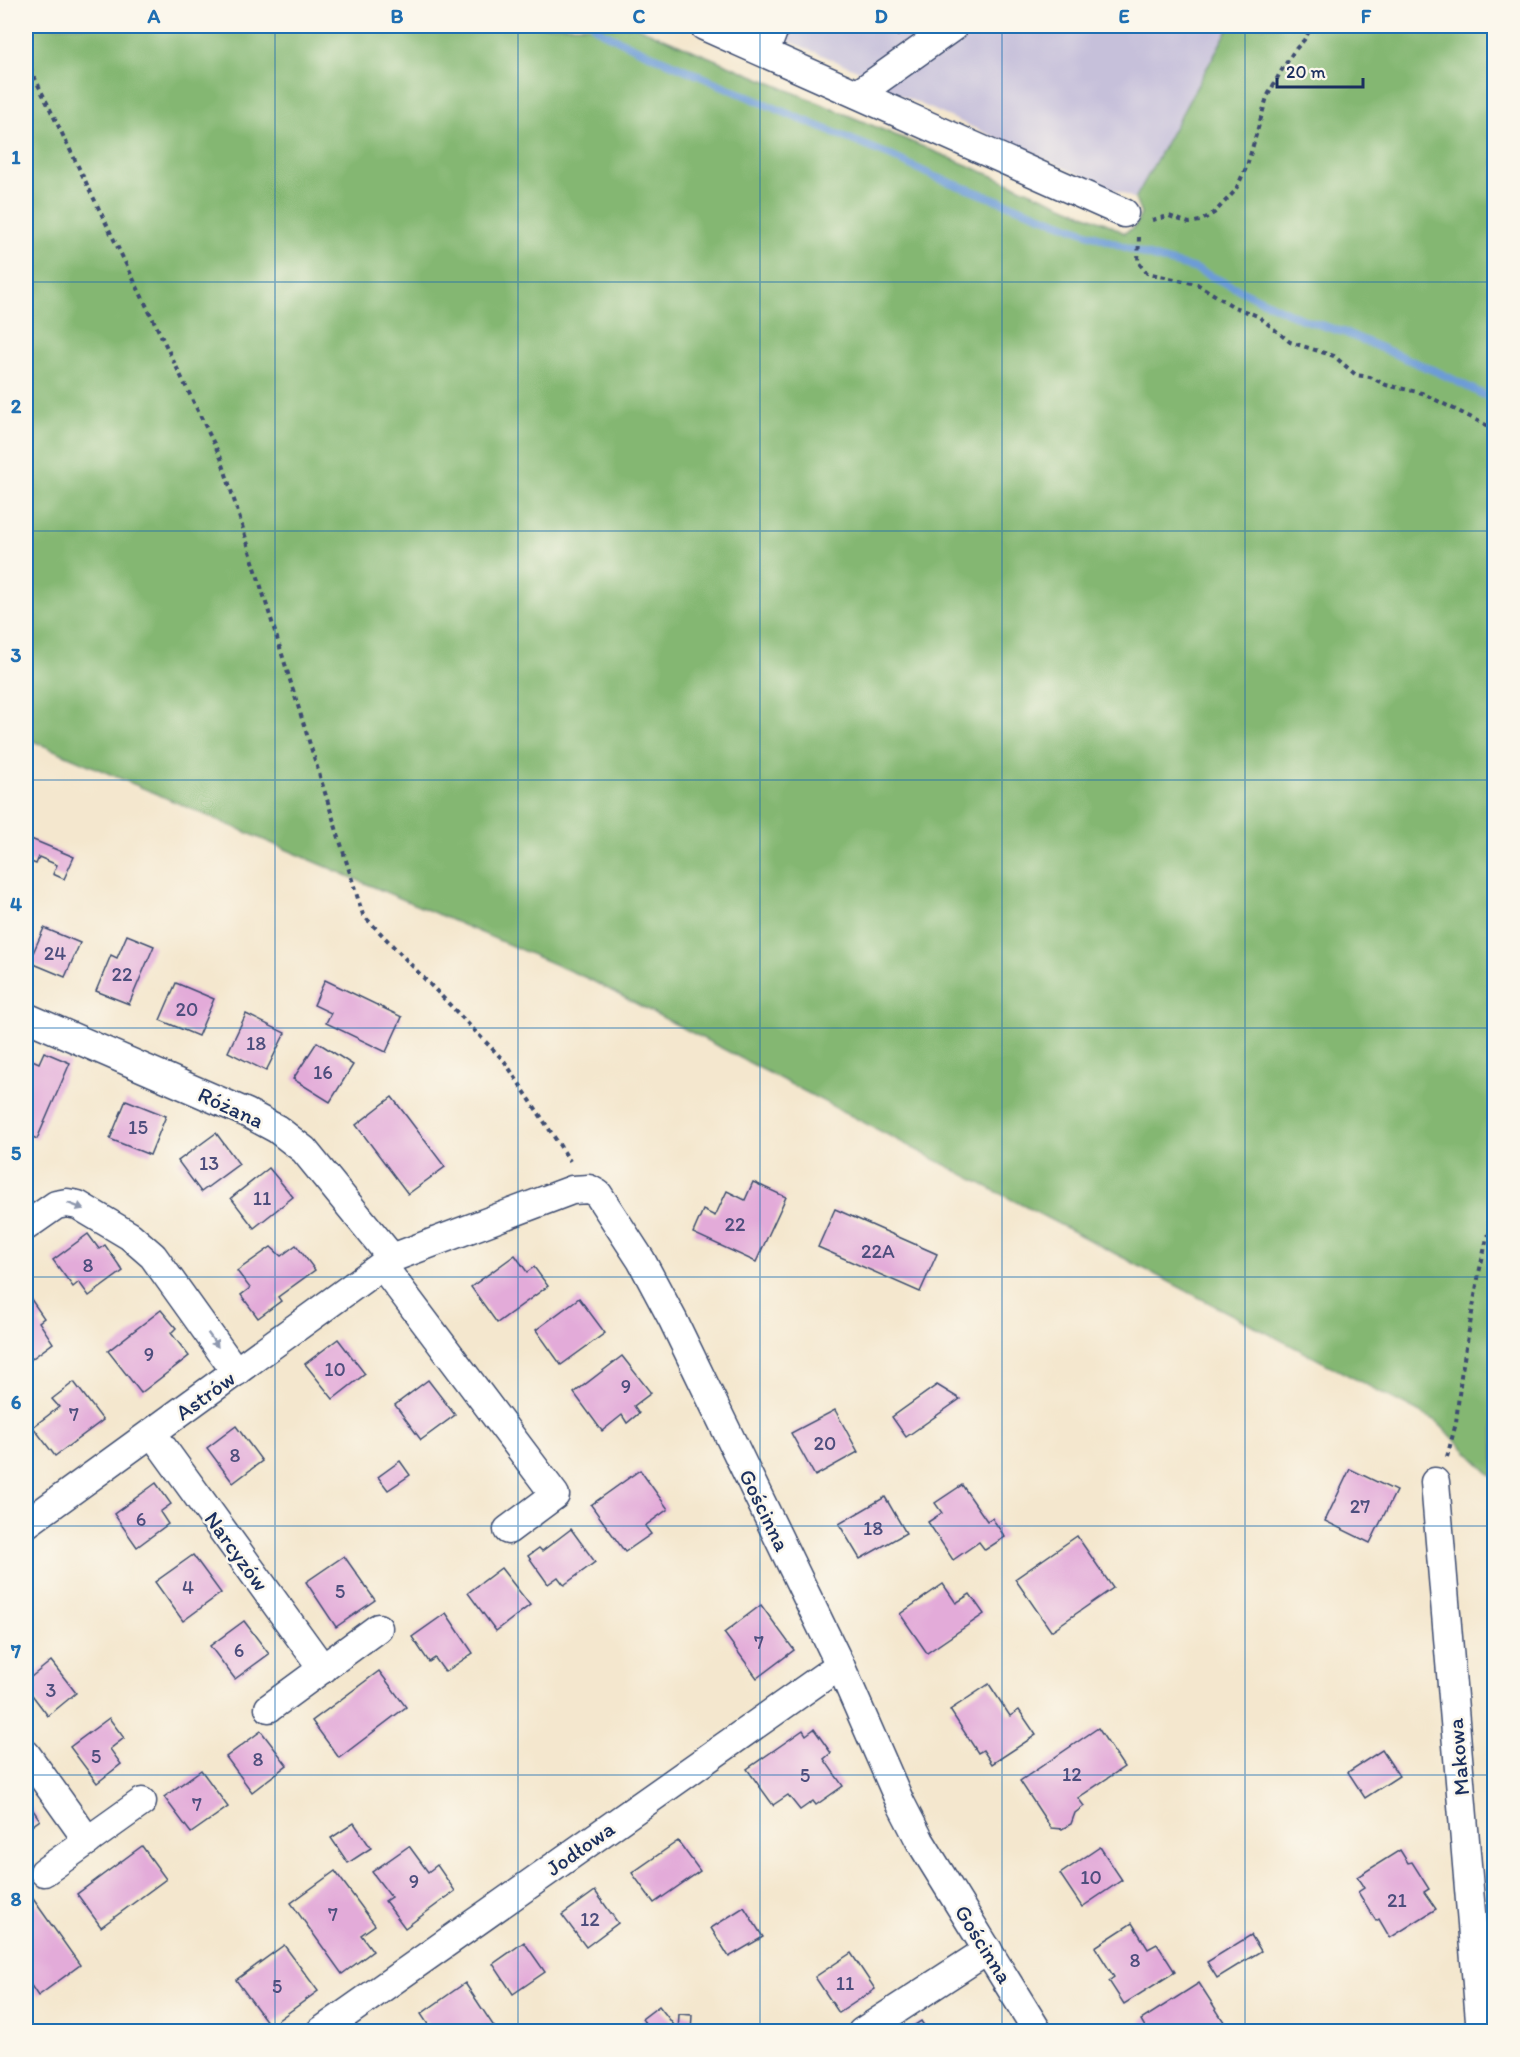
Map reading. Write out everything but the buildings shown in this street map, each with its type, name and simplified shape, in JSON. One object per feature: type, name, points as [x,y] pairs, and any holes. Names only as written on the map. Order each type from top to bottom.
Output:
[{"type":"street","points":[[704,26],[1132,217]]},
{"type":"street","points":[[765,52],[774,26]]},
{"type":"street","points":[[858,94],[954,26]]},
{"type":"street","name":"Różana","points":[[26,1017],[247,1113],[277,1129],[304,1150],[388,1261],[555,1495],[508,1530]]},
{"type":"street","points":[[388,1261],[572,1190],[589,1189]]},
{"type":"street","name":"Gościnna","points":[[589,1189],[598,1194],[606,1205],[657,1289],[840,1665],[900,1802],[920,1841],[1038,2031]]},
{"type":"street","points":[[26,1226],[56,1205],[67,1203],[78,1205],[130,1236],[153,1256],[236,1372]]},
{"type":"street","name":"Astrów","points":[[26,1524],[388,1261]]},
{"type":"street","name":"Narcyzów","points":[[152,1433],[323,1669]]},
{"type":"street","name":"Makowa","points":[[1435,1482],[1481,2031]]},
{"type":"street","points":[[269,1708],[378,1628]]},
{"type":"street","name":"Jodłowa","points":[[320,2031],[840,1665]]},
{"type":"street","points":[[26,1754],[88,1841]]},
{"type":"street","points":[[44,1872],[142,1802]]},
{"type":"street","points":[[862,2031],[988,1950]]},
{"type":"path","points":[[1312,26],[1280,73],[1267,97],[1246,166],[1235,191],[1214,213],[1200,221],[1189,223],[1169,216],[1157,220],[1132,217],[1138,262],[1147,273],[1197,284],[1234,307],[1258,316],[1290,342],[1334,356],[1356,375],[1422,393],[1494,429]]},
{"type":"path","points":[[26,60],[221,458],[363,915],[505,1062],[589,1189]]},
{"type":"path","points":[[1435,1482],[1446,1461],[1456,1423],[1461,1376],[1479,1273],[1487,1238],[1494,1224]]},
{"type":"shaded area","points":[[754,26],[1230,26],[1135,199],[891,91],[878,79]]},
{"type":"green space","points":[[26,26],[635,26],[1110,225],[1124,233],[1134,228],[1141,214],[1135,199],[1230,26],[1494,26],[1494,1478],[1436,1421],[589,979],[26,738]]},
{"type":"waterway","points":[[594,26],[635,48],[889,155],[935,177],[1152,257],[1196,269],[1299,318],[1346,333],[1442,374],[1494,400]]}]
